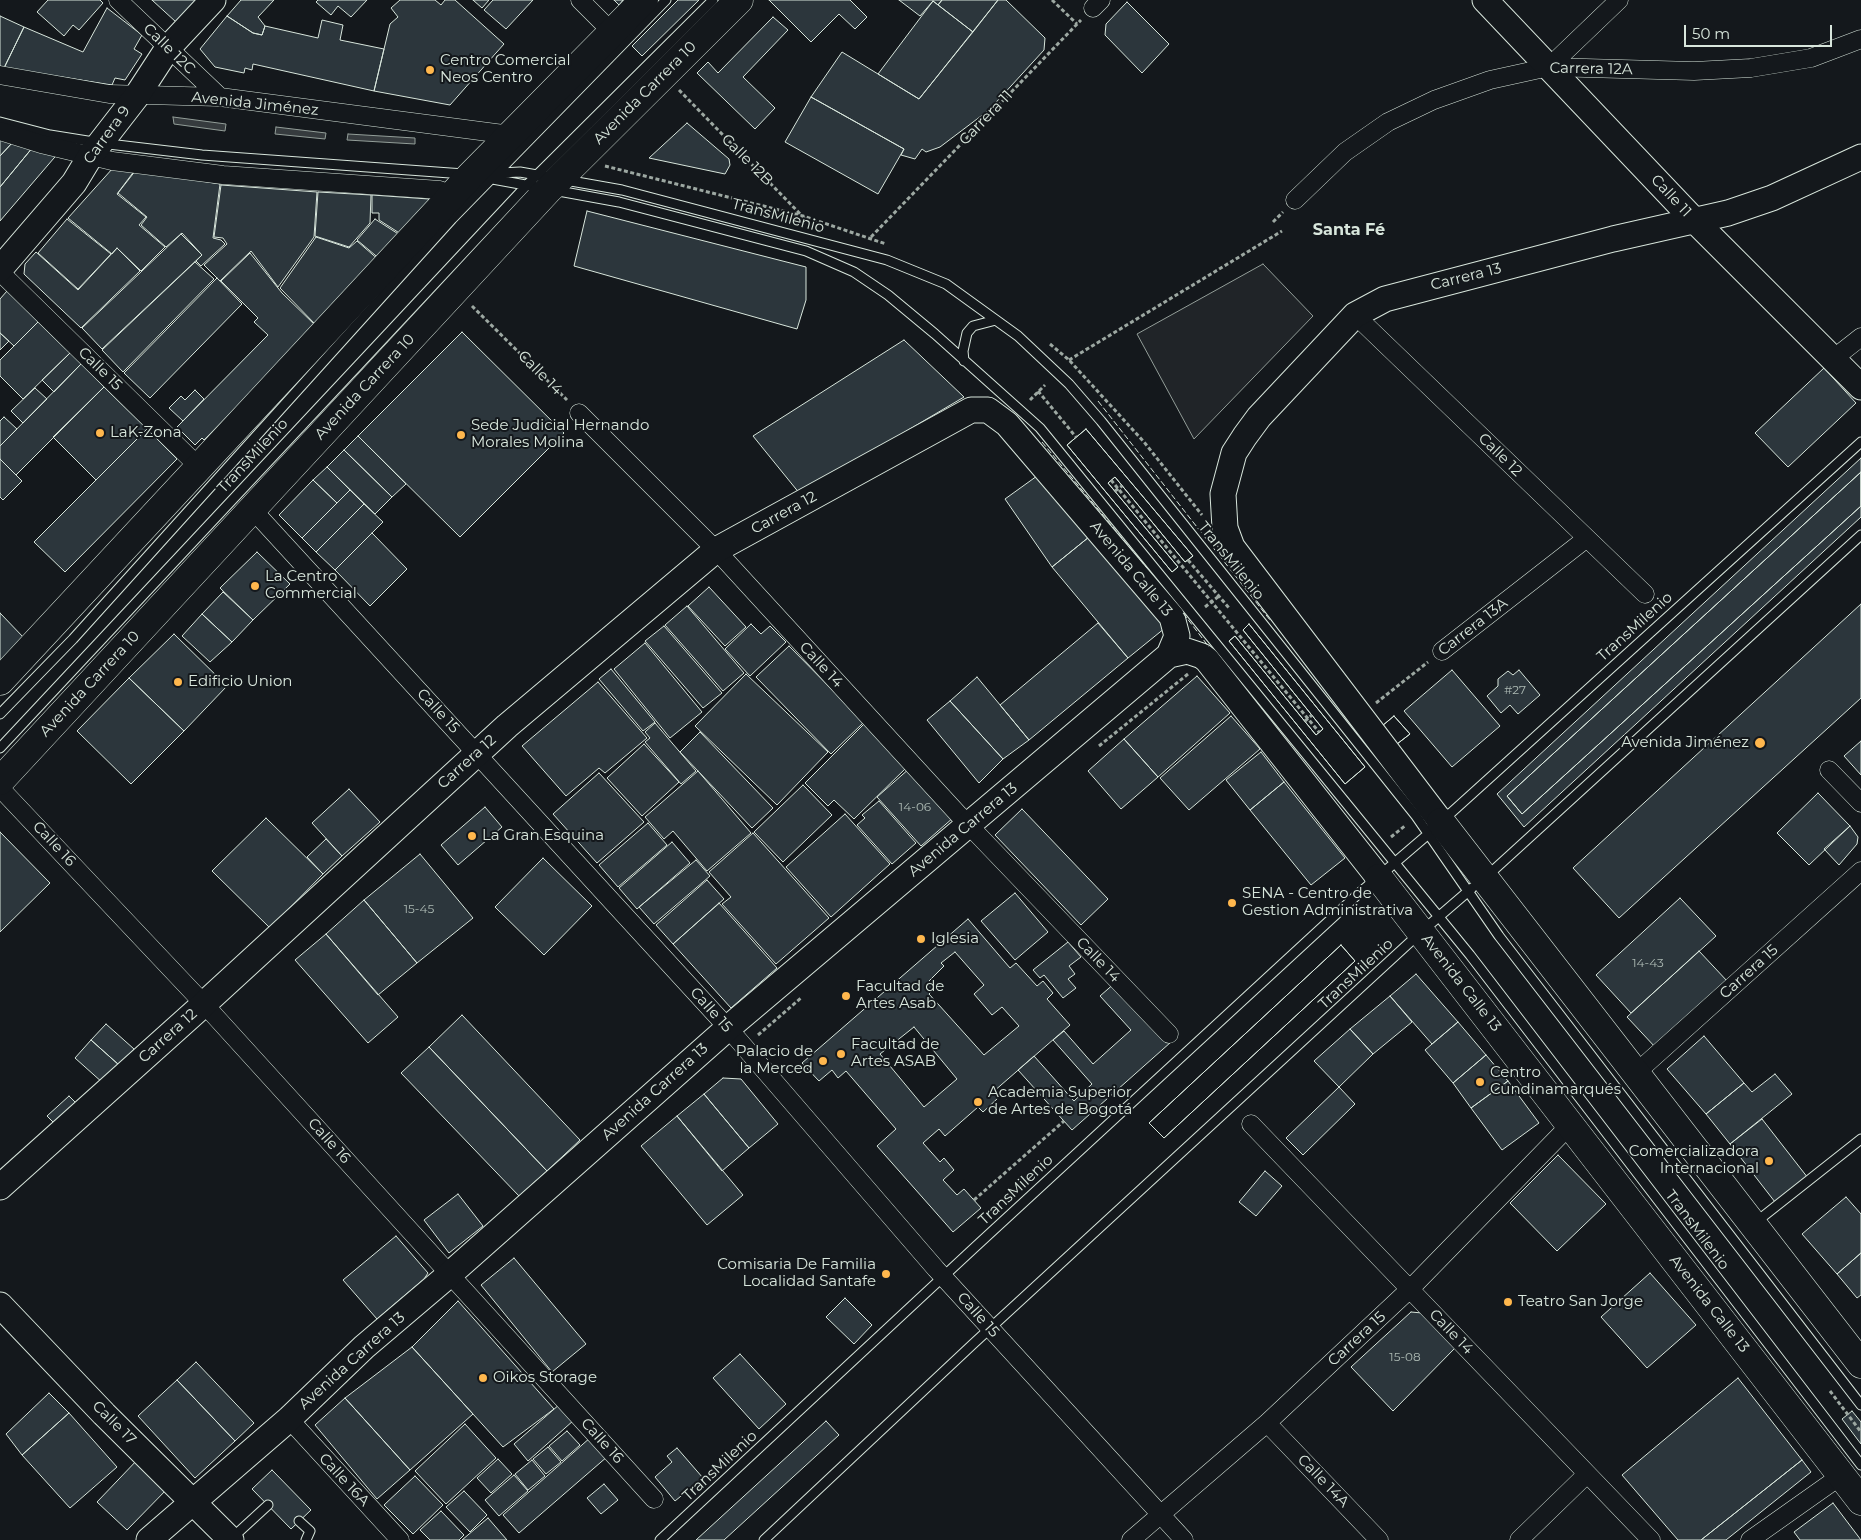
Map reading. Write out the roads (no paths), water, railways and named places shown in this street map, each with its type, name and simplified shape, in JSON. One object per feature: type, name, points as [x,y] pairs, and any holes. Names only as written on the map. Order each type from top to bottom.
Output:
[{"type":"main road","points":[[0,681],[199,467],[486,175],[511,135],[644,0]]},
{"type":"main road","name":"Avenida Carrera 10","points":[[0,781],[252,509],[543,182],[664,75],[738,0]]},
{"type":"main road","points":[[1435,828],[1476,885],[1636,1073],[1861,1364]]},
{"type":"main road","name":"Avenida Calle 13","points":[[1387,871],[1430,924],[1570,1125],[1851,1470],[1861,1501]]},
{"type":"street","name":"Calle 12C","points":[[118,0],[220,97]]},
{"type":"street","name":"Carrera 9","points":[[0,270],[58,204],[136,96],[168,48],[213,0]]},
{"type":"street","points":[[580,0],[612,32]]},
{"type":"street","name":"Calle 11","points":[[1485,0],[1694,220],[1861,387]]},
{"type":"street","points":[[1549,67],[1619,0]]},
{"type":"street","name":"Carrera 12A","points":[[1295,200],[1345,152],[1388,122],[1434,100],[1490,80],[1549,67],[1694,71],[1751,68],[1811,58],[1861,39]]},
{"type":"street","name":"Avenida Jiménez","points":[[0,76],[136,96],[220,97],[511,135]]},
{"type":"street","points":[[0,131],[41,144],[96,149],[112,161],[223,175],[440,190]]},
{"type":"street","name":"Carrera 13","points":[[1435,828],[1359,715],[1240,561],[1232,547],[1225,528],[1223,494],[1234,454],[1259,417],[1355,315],[1385,299],[1728,212],[1772,198],[1861,157]]},
{"type":"street","name":"Calle 15","points":[[0,270],[199,467]]},
{"type":"street","name":"Calle 12","points":[[1355,315],[1645,594]]},
{"type":"street","points":[[1833,359],[1861,337]]},
{"type":"street","name":"Avenida Calle 13","points":[[984,408],[992,411],[1007,424],[1172,617],[1176,636],[1170,655]]},
{"type":"street","name":"Carrera 12","points":[[0,1187],[204,1004],[507,726],[716,550],[971,410],[984,408]]},
{"type":"street","name":"Calle 14","points":[[580,413],[716,550],[969,826],[1168,1034]]},
{"type":"street","name":"Calle 15","points":[[252,509],[728,1028],[944,1277],[1184,1540]]},
{"type":"street","name":"Carrera 13A","points":[[1442,651],[1587,538]]},
{"type":"street","name":"Avenida Calle 13","points":[[1170,655],[1187,651],[1207,660],[1269,748],[1387,871]]},
{"type":"street","name":"Avenida Carrera 13","points":[[150,1540],[289,1419],[364,1347],[450,1274],[728,1028],[1170,655]]},
{"type":"street","points":[[1829,770],[1861,803]]},
{"type":"street","name":"Calle 16","points":[[0,788],[204,1004],[654,1499]]},
{"type":"street","name":"Carrera 15","points":[[1636,1073],[1861,871]]},
{"type":"street","name":"Calle 14","points":[[1252,1124],[1651,1540]]},
{"type":"street","name":"Carrera 15","points":[[1131,1540],[1266,1423],[1410,1289],[1570,1125]]},
{"type":"street","name":"Calle 17","points":[[0,1305],[104,1414],[230,1540]]},
{"type":"street","name":"Calle 16A","points":[[289,1419],[400,1540]]},
{"type":"street","name":"Calle 14A","points":[[1266,1423],[1379,1540]]},
{"type":"street","points":[[1750,1540],[1851,1470]]},
{"type":"street","points":[[1519,1540],[1588,1474]]},
{"type":"lane","name":"TransMilenio","points":[[0,714],[72,639],[438,233],[486,175],[666,0]]},
{"type":"lane","name":"TransMilenio","points":[[0,748],[543,182],[713,0]]},
{"type":"lane","name":"TransMilenio","points":[[0,122],[96,149],[486,175],[622,190],[832,244],[887,260],[946,284],[1018,336],[1069,384],[1435,828]]},
{"type":"lane","name":"TransMilenio","points":[[486,175],[543,182],[806,251],[854,272],[881,291],[935,334],[1040,428],[1387,871]]},
{"type":"lane","points":[[964,361],[963,351],[967,333],[973,326],[996,320]]},
{"type":"lane","name":"TransMilenio","points":[[660,1540],[1387,871],[1861,442]]},
{"type":"lane","name":"TransMilenio","points":[[764,1540],[1430,924],[1476,885],[1861,536]]},
{"type":"lane","name":"TransMilenio","points":[[1476,885],[1540,990],[1861,1405]]},
{"type":"lane","name":"TransMilenio","points":[[1430,924],[1851,1470]]},
{"type":"lane","points":[[1753,1224],[1861,1138]]},
{"type":"lane","points":[[230,1540],[268,1505]]},
{"type":"lane","points":[[299,1521],[310,1531],[306,1540]]},
{"type":"place","name":"Centro Comercial Neos Centro","points":[[430,70]]},
{"type":"place","name":"LaK-Zona","points":[[100,433]]},
{"type":"place","name":"Sede Judicial Hernando Morales Molina","points":[[461,435]]},
{"type":"place","name":"La Centro Commercial","points":[[255,586]]},
{"type":"place","name":"Edificio Union","points":[[178,682]]},
{"type":"place","name":"Avenida Jiménez","points":[[1760,743]]},
{"type":"place","name":"La Gran Esquina","points":[[472,836]]},
{"type":"place","name":"SENA - Centro de Gestion Administrativa","points":[[1232,903]]},
{"type":"place","name":"Iglesia","points":[[921,939]]},
{"type":"place","name":"Facultad de Artes Asab","points":[[846,996]]},
{"type":"place","name":"Facultad de Artes ASAB","points":[[841,1054]]},
{"type":"place","name":"Palacio de la Merced","points":[[823,1061]]},
{"type":"place","name":"Centro Cundinamarqués","points":[[1480,1082]]},
{"type":"place","name":"Academia Superior de Artes de Bogotá","points":[[978,1102]]},
{"type":"place","name":"Comercializadora Internacional","points":[[1769,1161]]},
{"type":"place","name":"Comisaria De Familia Localidad Santafe","points":[[886,1274]]},
{"type":"place","name":"Teatro San Jorge","points":[[1508,1302]]},
{"type":"place","name":"Oikos Storage","points":[[483,1378]]},
{"type":"district","name":"Santa Fé","points":[[1349,230]]}]
